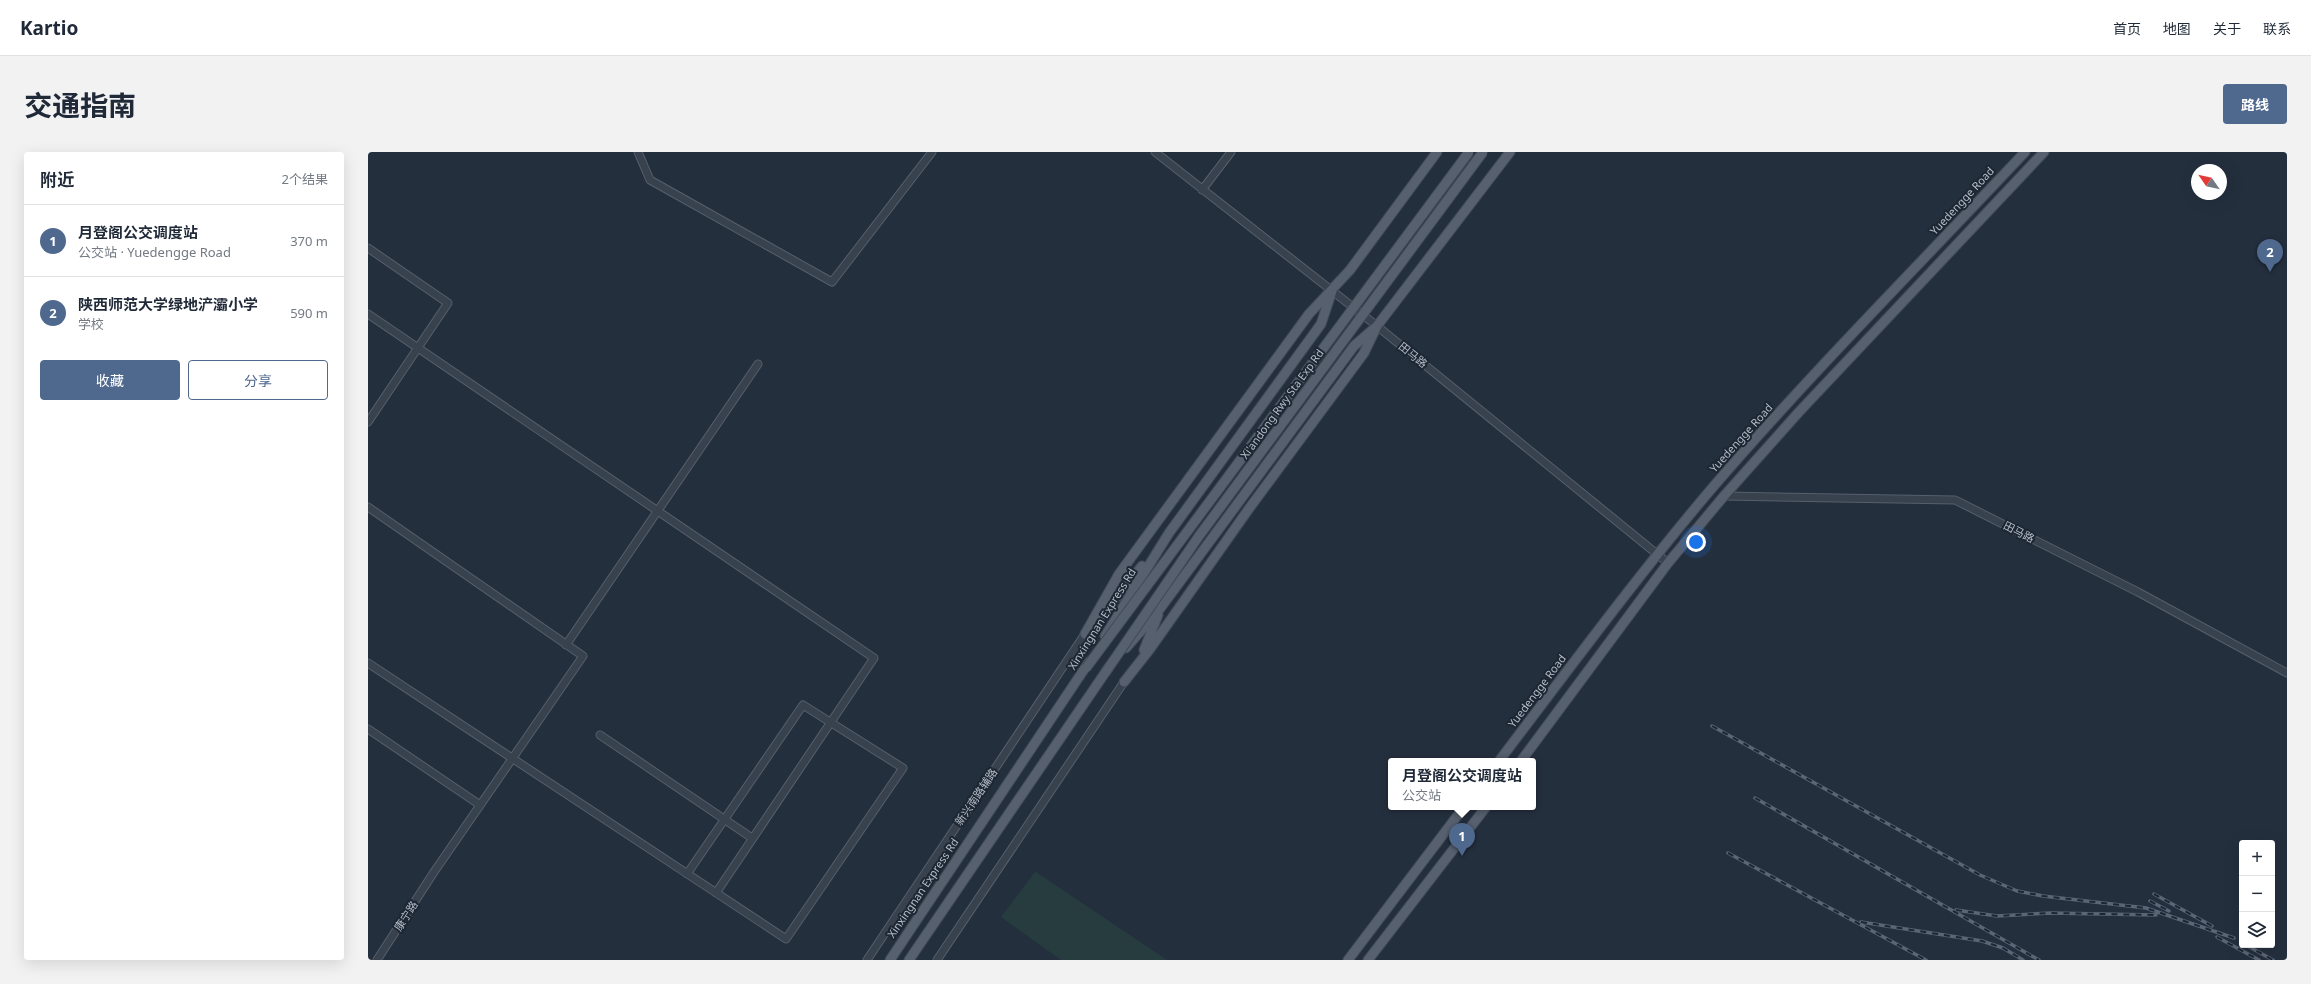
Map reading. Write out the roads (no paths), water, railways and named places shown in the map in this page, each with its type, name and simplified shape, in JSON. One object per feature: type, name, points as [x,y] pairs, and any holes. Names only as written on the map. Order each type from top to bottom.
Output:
[{"type":"main road","points":[[1085,634],[1119,574],[1309,314],[1332,291],[1437,152]]},
{"type":"main road","name":"Xi'andong Rwy Sta Exp Rd","points":[[1086,668],[1469,152]]},
{"type":"main road","name":"Xi'andong Rwy Sta Exp Rd","points":[[1105,673],[1199,536],[1483,152]]},
{"type":"main road","points":[[912,958],[1105,673],[1159,610],[1354,346],[1377,326],[1510,152]]},
{"type":"main road","name":"Yuedengge Road","points":[[1501,758],[1657,554],[1785,406],[2025,152]]},
{"type":"main road","points":[[1523,758],[1668,563],[1724,496],[1798,413],[2044,152]]},
{"type":"main road","name":"Xinxingnan Express Rd","points":[[890,960],[1086,668],[1169,533],[1321,324],[1332,291]]},
{"type":"main road","points":[[1124,682],[1154,644],[1248,510],[1364,353],[1377,326]]},
{"type":"main road","points":[[1085,634],[1116,600],[1169,533]]},
{"type":"main road","points":[[1124,682],[1148,644],[1159,610]]},
{"type":"main road","points":[[1348,960],[1462,810]]},
{"type":"main road","points":[[1368,960],[1484,810]]},
{"type":"main road","points":[[884,960],[898,946]]},
{"type":"street","points":[[638,152],[650,180],[832,282],[932,152]]},
{"type":"street","name":"田马路","points":[[1155,152],[1377,326],[1668,563]]},
{"type":"street","points":[[1202,190],[1231,152]]},
{"type":"street","points":[[368,248],[448,303],[368,422]]},
{"type":"street","points":[[368,314],[874,658],[716,893]]},
{"type":"street","points":[[368,506],[566,645],[758,364]]},
{"type":"street","name":"田马路","points":[[1724,496],[1955,500],[2138,592],[2287,673]]},
{"type":"street","name":"新兴南路辅路","points":[[867,960],[1085,634]]},
{"type":"street","name":"康宁路","points":[[377,960],[434,872],[583,656],[566,645]]},
{"type":"street","points":[[369,665],[513,758],[687,874],[716,893],[786,940],[903,768],[803,705],[687,874]]},
{"type":"street","points":[[937,960],[1124,682]]},
{"type":"street","points":[[368,729],[480,805]]},
{"type":"street","points":[[600,735],[752,838]]},
{"type":"railway","points":[[1712,726],[1980,875],[2017,891],[2043,896],[2146,908],[2234,938]]},
{"type":"railway","points":[[1755,798],[2039,960]]},
{"type":"railway","points":[[1728,853],[1926,960]]},
{"type":"railway","points":[[2154,894],[2212,926]]},
{"type":"railway","points":[[2150,901],[2169,911]]},
{"type":"railway","points":[[1956,910],[1997,916],[2050,913],[2156,915]]},
{"type":"railway","points":[[1861,922],[1982,941],[2003,948],[2023,960]]},
{"type":"railway","points":[[2217,937],[2259,960]]},
{"type":"railway","points":[[2251,948],[2273,960]]},
{"type":"place","name":"陕西师范大学绿地浐灞小学","points":[[2270,272]]},
{"type":"place","name":"月登阁公交调度站","points":[[1462,856]]}]
